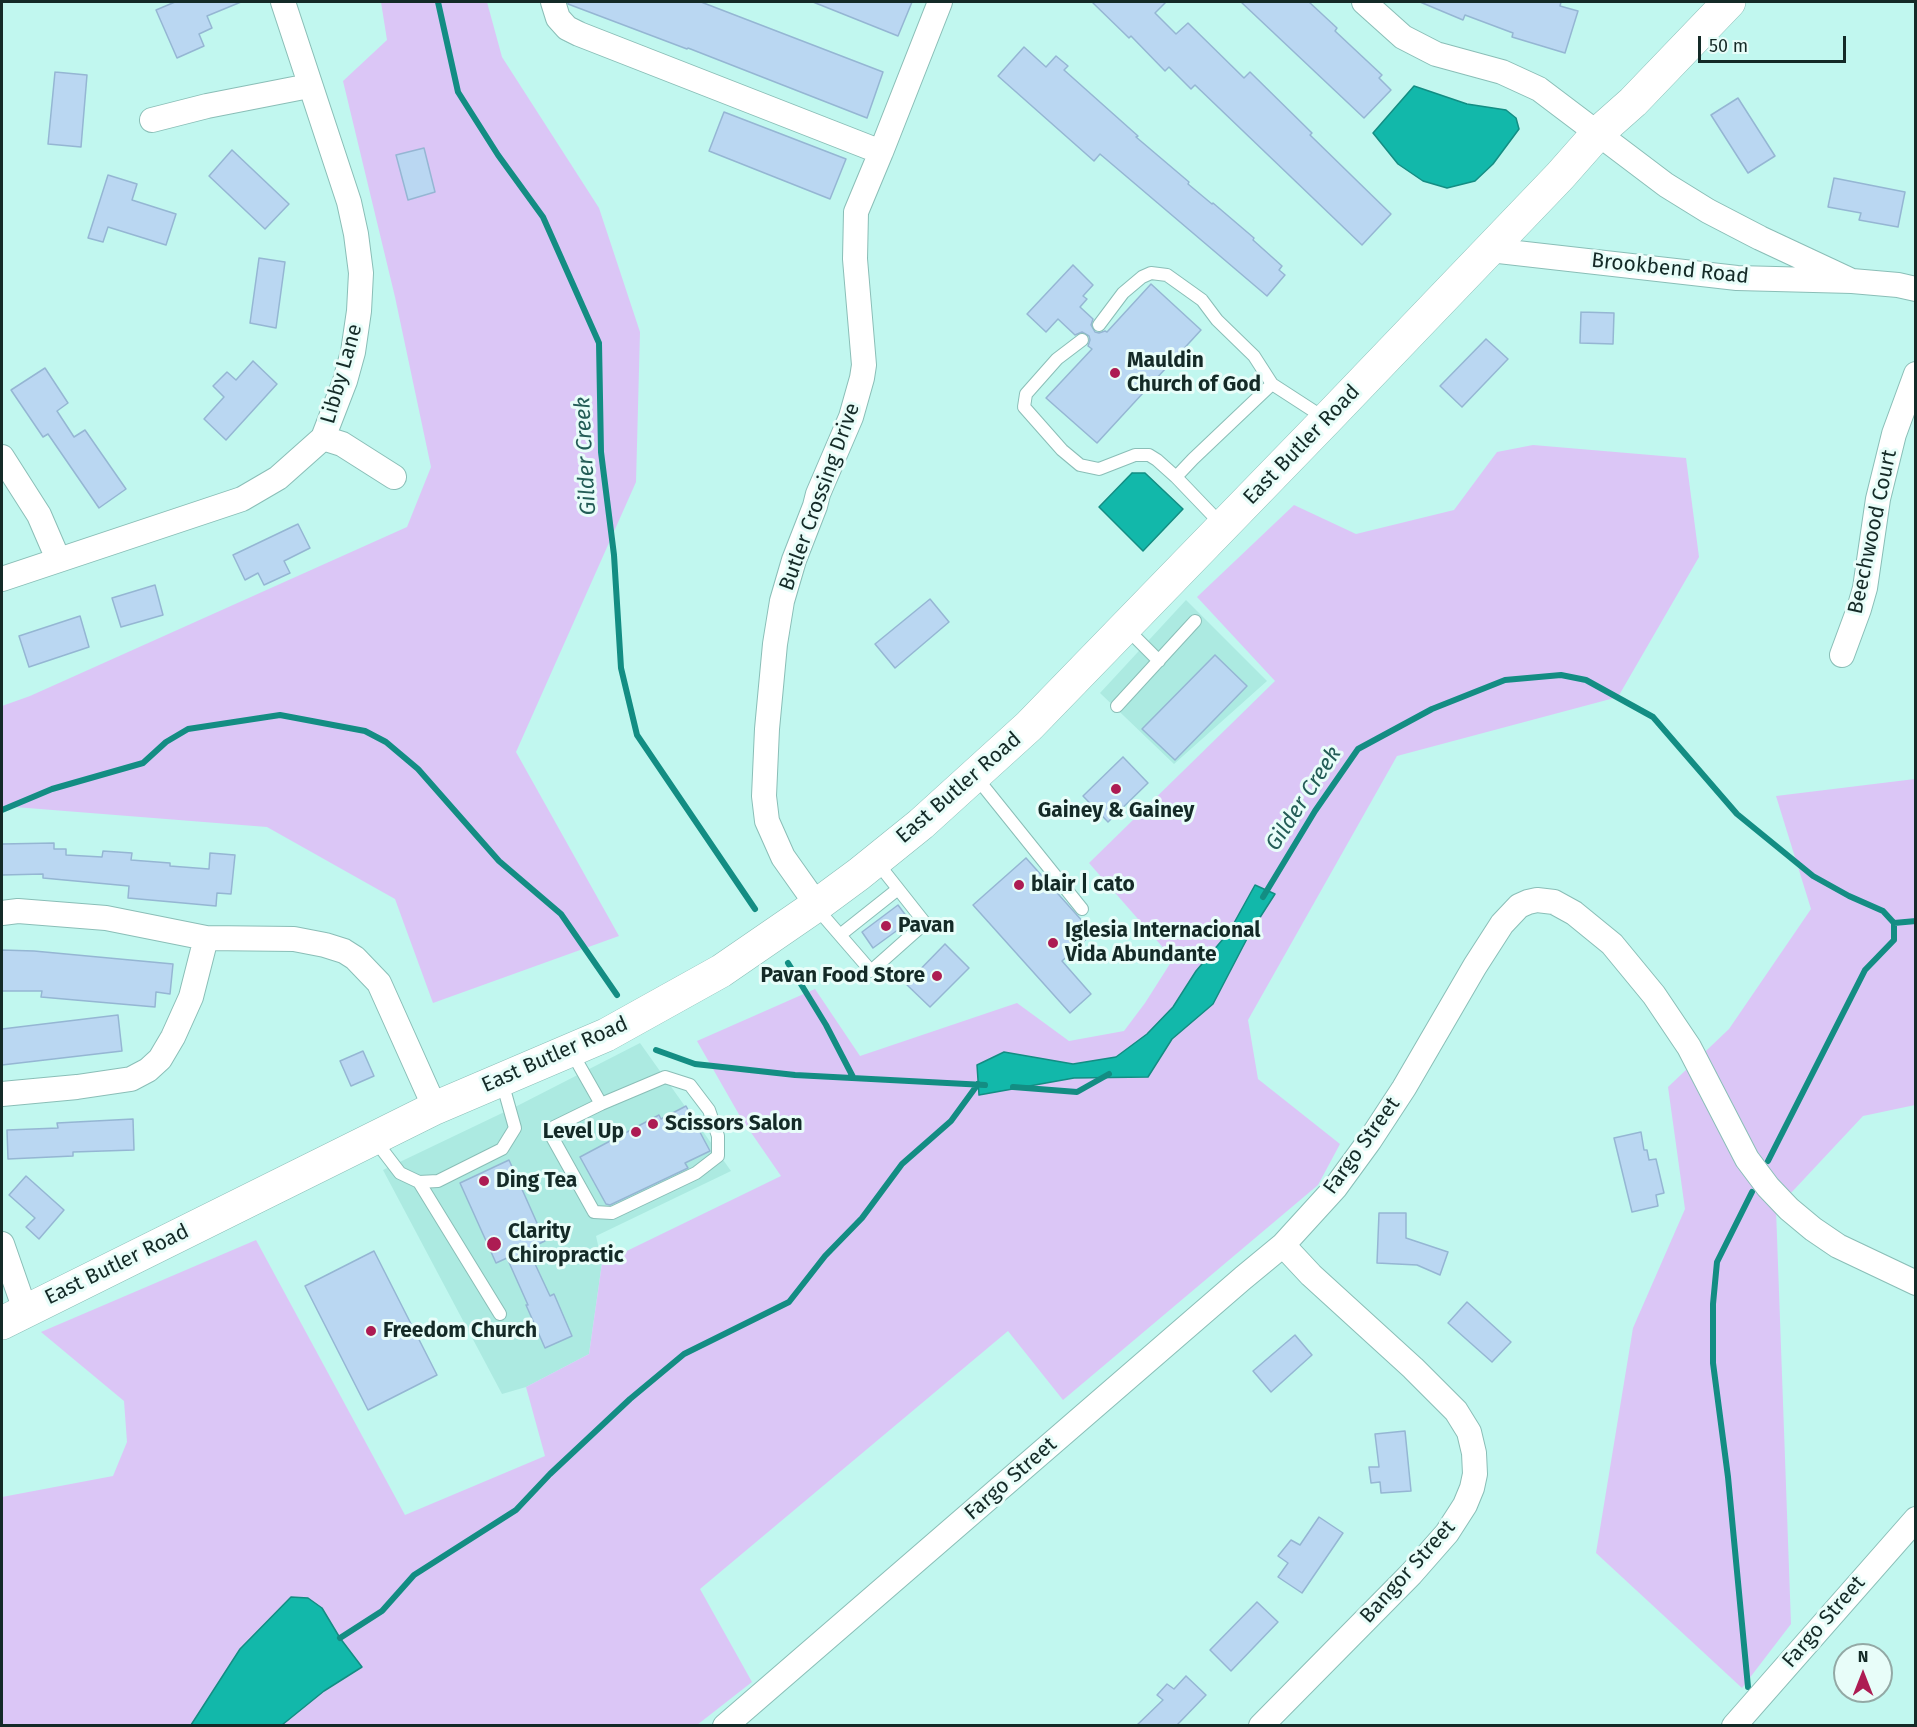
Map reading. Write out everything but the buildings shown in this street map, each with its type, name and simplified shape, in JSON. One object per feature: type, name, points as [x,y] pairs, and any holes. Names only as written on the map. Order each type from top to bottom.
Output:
[{"type":"main road","name":"East Butler Road","points":[[13,1316],[435,1108],[606,1035],[721,971],[817,905],[876,860],[921,824],[1029,726],[1490,250],[1598,133],[1641,93],[1729,2]]},
{"type":"street","name":"Libby Lane","points":[[2,579],[242,499],[278,478],[323,438],[345,381],[353,352],[359,311],[361,273],[357,234],[349,202],[283,2]]},
{"type":"street","points":[[553,2],[558,18],[567,28],[579,34],[881,152]]},
{"type":"street","name":"Butler Crossing Drive","points":[[817,905],[783,857],[767,821],[764,796],[767,729],[776,644],[783,601],[794,560],[818,494],[851,417],[862,378],[864,365],[855,259],[856,212],[940,2]]},
{"type":"street","name":"Brookbend Road","points":[[1364,2],[1403,38],[1436,54],[1502,72],[1539,88],[1666,185],[1708,212],[1852,281]]},
{"type":"street","points":[[152,120],[207,106],[309,86]]},
{"type":"street","name":"Brookbend Road","points":[[1490,250],[1737,278],[1852,281],[1916,289]]},
{"type":"street","name":"Beechwood Court","points":[[1842,655],[1859,609],[1864,588],[1878,499],[1894,434],[1916,374]]},
{"type":"street","points":[[323,438],[342,444],[394,477]]},
{"type":"street","points":[[2,457],[39,515],[58,559]]},
{"type":"street","name":"Fargo Street","points":[[725,1725],[1283,1245],[1335,1188],[1370,1140],[1404,1088],[1502,924],[1519,906],[1528,902],[1547,900],[1554,902],[1574,913],[1612,944],[1654,995],[1689,1047],[1747,1159],[1768,1187],[1789,1209],[1813,1229],[1838,1245],[1916,1283]]},
{"type":"street","points":[[2,913],[18,911],[106,918],[206,938],[294,939],[344,951],[355,958],[379,983],[435,1108]]},
{"type":"street","points":[[2,1094],[131,1079],[148,1070],[160,1059],[173,1037],[191,997],[206,938]]},
{"type":"street","points":[[2,1244],[13,1316]]},
{"type":"street","name":"Bangor Street","points":[[1261,1725],[1410,1574],[1447,1533],[1466,1505],[1475,1474],[1474,1453],[1469,1432],[1456,1411],[1413,1368],[1311,1275],[1283,1245]]},
{"type":"street","name":"Fargo Street","points":[[1734,1725],[1916,1519]]},
{"type":"lane","points":[[1100,326],[1123,293],[1142,277],[1151,273],[1167,275],[1202,300],[1218,320],[1254,356],[1272,384],[1327,419]]},
{"type":"lane","points":[[1082,340],[1057,359],[1026,394],[1024,407],[1062,450],[1080,465],[1099,469],[1135,455],[1149,455],[1176,477],[1223,526]]},
{"type":"lane","points":[[1176,477],[1272,384]]},
{"type":"lane","points":[[1118,706],[1196,621]]},
{"type":"lane","points":[[1125,627],[1159,661]]},
{"type":"lane","points":[[975,776],[1082,909]]},
{"type":"lane","points":[[817,905],[871,971],[925,922],[876,860]]},
{"type":"lane","points":[[840,935],[898,889]]},
{"type":"lane","points":[[571,1050],[601,1104]]},
{"type":"lane","points":[[665,1077],[690,1085],[709,1110],[718,1136],[718,1156],[696,1173],[612,1213],[594,1212],[551,1135],[554,1127],[601,1104],[665,1077]]},
{"type":"lane","points":[[373,1138],[400,1173],[419,1182],[438,1181],[502,1149],[515,1128],[506,1096],[498,1081]]},
{"type":"lane","points":[[419,1182],[500,1314]]},
{"type":"shaded area","points":[[381,2],[487,2],[502,57],[599,208],[640,332],[636,482],[516,752],[619,936],[433,1003],[395,899],[267,827],[2,806],[2,706],[30,696],[407,527],[431,467],[395,297],[343,81],[387,40]]},
{"type":"shaded area","points":[[1533,445],[1686,458],[1699,557],[1618,697],[1397,756],[1248,1020],[1258,1079],[1340,1144],[1318,1185],[1063,1400],[1008,1331],[700,1589],[752,1682],[697,1725],[2,1726],[2,1497],[113,1476],[127,1442],[124,1401],[41,1332],[256,1240],[405,1515],[545,1456],[526,1387],[589,1354],[602,1263],[781,1176],[741,1118],[697,1041],[815,989],[860,1056],[1017,1003],[1069,1041],[1124,1031],[1173,959],[1089,863],[1275,681],[1197,597],[1294,505],[1356,534],[1454,510],[1497,452]]},
{"type":"shaded area","points":[[1186,600],[1267,681],[1174,764],[1100,693]]},
{"type":"shaded area","points":[[1915,779],[1915,1105],[1863,1116],[1776,1209],[1791,1624],[1742,1688],[1596,1553],[1633,1328],[1685,1209],[1668,1087],[1729,1029],[1811,909],[1776,796]]},
{"type":"shaded area","points":[[640,1043],[731,1171],[596,1236],[602,1263],[589,1354],[526,1387],[502,1394],[383,1170],[519,1105]]},
{"type":"water","points":[[1414,86],[1467,104],[1506,110],[1516,118],[1519,129],[1493,164],[1475,181],[1447,188],[1423,181],[1398,164],[1373,133]]},
{"type":"water","points":[[1132,473],[1145,473],[1183,509],[1143,551],[1099,507]]},
{"type":"water","name":"Gilder Creek","points":[[1255,885],[1275,894],[1250,933],[1213,1004],[1172,1039],[1148,1077],[1074,1078],[979,1095],[977,1065],[1004,1052],[1073,1064],[1116,1057],[1147,1034],[1173,1007],[1196,971],[1229,932]]},
{"type":"water","points":[[291,1597],[308,1598],[322,1608],[340,1638],[362,1667],[324,1691],[282,1725],[191,1725],[240,1649]]},
{"type":"waterway","name":"Gilder Creek","points":[[438,2],[458,92],[498,155],[543,217],[599,343],[601,452],[614,555],[621,668],[637,735],[755,909]]},
{"type":"waterway","name":"Gilder Creek","points":[[1263,897],[1315,811],[1358,749],[1432,709],[1505,680],[1561,675],[1586,680],[1653,717],[1737,814],[1813,876],[1883,911],[1894,923]]},
{"type":"waterway","points":[[2,810],[52,789],[143,763],[166,742],[188,729],[280,715],[365,731],[386,742],[418,769],[499,861],[561,914],[617,995]]},
{"type":"waterway","name":"Gilder Creek","points":[[1894,923],[1916,921]]},
{"type":"waterway","points":[[1768,1161],[1865,970],[1894,940],[1894,923]]},
{"type":"waterway","name":"Gilder Creek","points":[[788,963],[826,1025],[853,1077]]},
{"type":"waterway","points":[[656,1050],[695,1064],[795,1075],[985,1085]]},
{"type":"waterway","name":"Gilder Creek","points":[[1013,1087],[1077,1092],[1109,1074]]},
{"type":"waterway","points":[[340,1638],[382,1611],[414,1575],[516,1510],[550,1474],[630,1399],[684,1354],[789,1302],[825,1256],[862,1218],[902,1164],[951,1121],[978,1084]]},
{"type":"waterway","points":[[1748,1687],[1728,1477],[1713,1363],[1713,1304],[1717,1262],[1752,1192]]},
{"type":"place","name":"Mauldin Church of God","points":[[1115,373]]},
{"type":"place","name":"Gainey & Gainey","points":[[1116,789]]},
{"type":"place","name":"blair | cato","points":[[1019,885]]},
{"type":"place","name":"Pavan","points":[[886,926]]},
{"type":"place","name":"Iglesia Internacional Vida Abundante","points":[[1053,943]]},
{"type":"place","name":"Pavan Food Store","points":[[937,976]]},
{"type":"place","name":"Scissors Salon","points":[[653,1124]]},
{"type":"place","name":"Level Up","points":[[636,1132]]},
{"type":"place","name":"Ding Tea","points":[[484,1181]]},
{"type":"place","name":"Clarity Chiropractic","points":[[494,1244]]},
{"type":"place","name":"Freedom Church","points":[[371,1331]]}]
